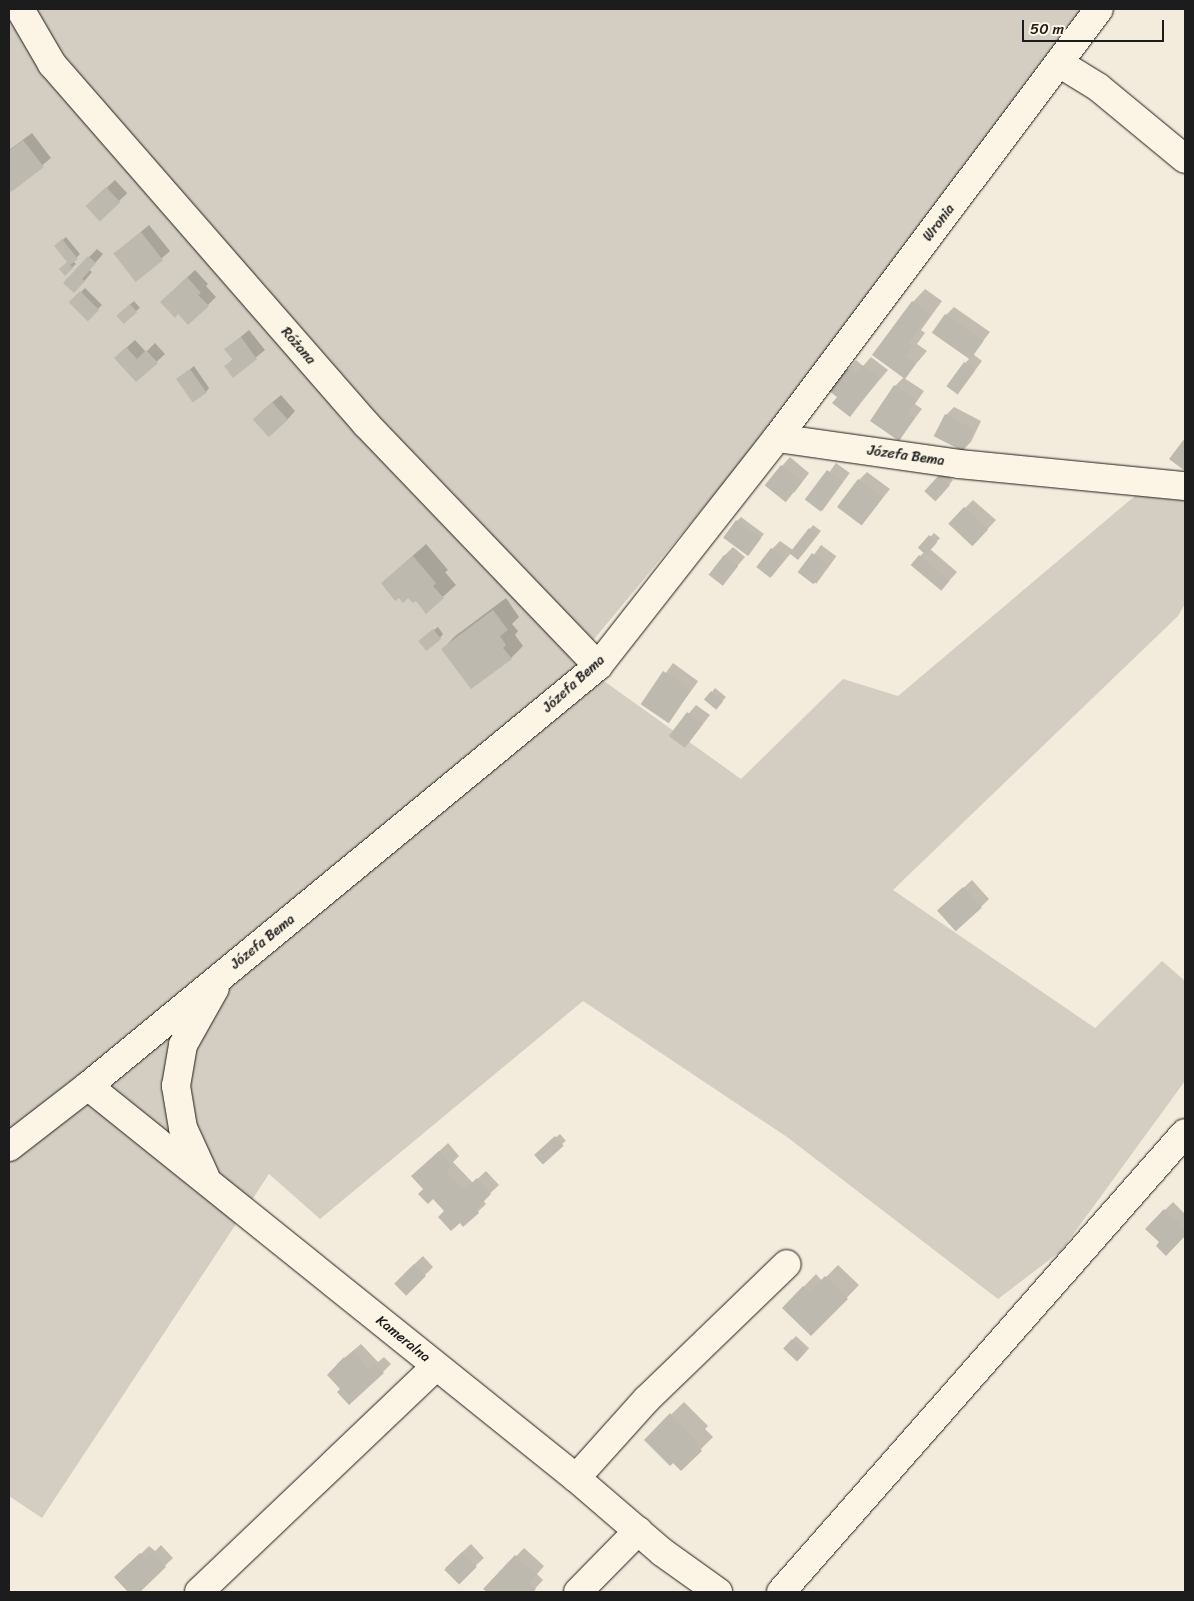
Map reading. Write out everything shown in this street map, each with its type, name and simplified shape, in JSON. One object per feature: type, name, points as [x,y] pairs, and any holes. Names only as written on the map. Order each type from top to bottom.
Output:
[{"type":"street","name":"Różana","points":[[20,9],[52,64],[366,424],[598,666]]},
{"type":"street","name":"Wronia","points":[[777,438],[1099,9]]},
{"type":"street","points":[[1059,63],[1098,87],[1185,159]]},
{"type":"street","name":"Józefa Bema","points":[[9,1147],[88,1086],[598,666],[777,438],[959,464],[1185,486]]},
{"type":"street","points":[[208,1182],[183,1128],[176,1086],[183,1045],[221,976]]},
{"type":"street","name":"Kameralna","points":[[88,1086],[576,1478],[638,1531],[718,1592]]},
{"type":"street","points":[[781,1592],[1185,1133]]},
{"type":"street","points":[[576,1478],[647,1399],[787,1264]]},
{"type":"street","points":[[198,1592],[436,1366]]},
{"type":"street","points":[[578,1592],[638,1531]]},
{"type":"shaded area","points":[[9,9],[1085,9],[767,431],[576,661],[741,779],[843,679],[898,696],[1136,495],[1185,501],[1185,604],[1178,616],[893,890],[1095,1028],[1162,961],[1185,981],[1185,1081],[1061,1251],[998,1299],[787,1137],[583,1001],[320,1219],[269,1174],[42,1518],[9,1496]]},
{"type":"building","points":[[23,140],[44,167],[11,192],[9,190],[9,151]]},
{"type":"building","points":[[106,187],[120,202],[100,221],[86,206]]},
{"type":"building","points":[[141,232],[163,260],[136,282],[113,254]]},
{"type":"building","points":[[62,239],[78,259],[70,265],[73,268],[65,276],[59,269],[67,262],[54,246]]},
{"type":"building","points":[[88,256],[96,263],[82,279],[85,281],[74,293],[63,283]]},
{"type":"building","points":[[187,277],[201,293],[198,295],[209,306],[188,325],[178,314],[175,318],[160,302]]},
{"type":"building","points":[[80,291],[99,310],[88,321],[69,302]]},
{"type":"building","points":[[912,301],[930,314],[909,343],[913,346],[905,357],[916,364],[905,379],[872,355]]},
{"type":"building","points":[[130,304],[137,312],[124,324],[116,316]]},
{"type":"building","points":[[945,314],[984,341],[970,360],[932,333]]},
{"type":"building","points":[[241,337],[257,359],[233,378],[224,366],[233,360],[224,349]]},
{"type":"building","points":[[126,347],[137,359],[146,350],[158,363],[136,382],[114,358]]},
{"type":"building","points":[[964,362],[975,370],[958,394],[946,386]]},
{"type":"building","points":[[862,365],[880,378],[850,417],[832,403],[837,397],[829,391],[847,368],[855,374]]},
{"type":"building","points":[[190,369],[207,393],[193,403],[176,379]]},
{"type":"building","points":[[894,385],[917,400],[908,413],[915,418],[899,441],[870,421]]},
{"type":"building","points":[[272,402],[288,420],[269,437],[253,419]]},
{"type":"building","points":[[945,414],[974,429],[963,451],[934,436]]},
{"type":"building","points":[[1185,438],[1185,471],[1169,459]]},
{"type":"building","points":[[781,465],[802,482],[786,502],[765,485]]},
{"type":"building","points":[[827,470],[843,482],[821,512],[805,500]]},
{"type":"building","points":[[939,475],[950,485],[935,501],[924,491]]},
{"type":"building","points":[[858,479],[883,498],[862,526],[837,507]]},
{"type":"building","points":[[964,507],[988,530],[972,546],[948,524]]},
{"type":"building","points":[[736,520],[761,538],[748,556],[723,538]]},
{"type":"building","points":[[809,528],[818,535],[798,560],[789,553]]},
{"type":"building","points":[[929,535],[937,542],[926,555],[918,548]]},
{"type":"building","points":[[771,548],[785,559],[770,578],[756,567]]},
{"type":"building","points":[[812,553],[828,565],[814,584],[798,572]]},
{"type":"building","points":[[724,555],[738,566],[723,586],[709,575]]},
{"type":"building","points":[[919,555],[950,581],[941,591],[911,565]]},
{"type":"building","points":[[413,556],[436,583],[433,586],[444,598],[426,614],[416,601],[413,603],[408,598],[403,603],[399,598],[395,601],[381,583]]},
{"type":"building","points":[[493,610],[508,630],[500,636],[506,645],[503,648],[512,659],[471,689],[441,649]]},
{"type":"building","points":[[433,629],[441,639],[426,651],[418,641]]},
{"type":"building","points":[[663,671],[691,690],[669,723],[641,704]]},
{"type":"building","points":[[711,691],[723,701],[716,710],[704,699]]},
{"type":"building","points":[[687,712],[703,724],[685,748],[669,736]]},
{"type":"building","points":[[963,887],[982,908],[956,931],[937,910]]},
{"type":"building","points":[[555,1136],[564,1146],[543,1164],[534,1155]]},
{"type":"building","points":[[439,1151],[452,1165],[446,1171],[464,1190],[477,1178],[491,1194],[476,1209],[479,1213],[463,1227],[460,1223],[451,1231],[438,1217],[444,1211],[433,1199],[428,1204],[418,1194],[423,1189],[411,1176]]},
{"type":"building","points":[[1164,1209],[1185,1229],[1185,1236],[1166,1256],[1156,1246],[1159,1242],[1145,1229]]},
{"type":"building","points":[[414,1264],[426,1276],[406,1296],[394,1284]]},
{"type":"building","points":[[825,1276],[848,1299],[811,1336],[782,1308],[803,1286],[809,1292]]},
{"type":"building","points":[[792,1339],[806,1352],[797,1361],[783,1349]]},
{"type":"building","points":[[353,1351],[369,1369],[375,1364],[384,1373],[349,1405],[337,1392],[340,1389],[327,1375],[344,1357],[345,1359]]},
{"type":"building","points":[[670,1413],[696,1440],[694,1442],[702,1451],[681,1471],[673,1463],[670,1466],[644,1440]]},
{"type":"building","points":[[462,1552],[477,1567],[459,1585],[444,1570]]},
{"type":"building","points":[[140,1553],[146,1559],[152,1553],[166,1567],[140,1592],[128,1592],[114,1577]]},
{"type":"building","points":[[515,1555],[537,1575],[530,1583],[536,1589],[533,1592],[487,1592],[483,1589]]}]
